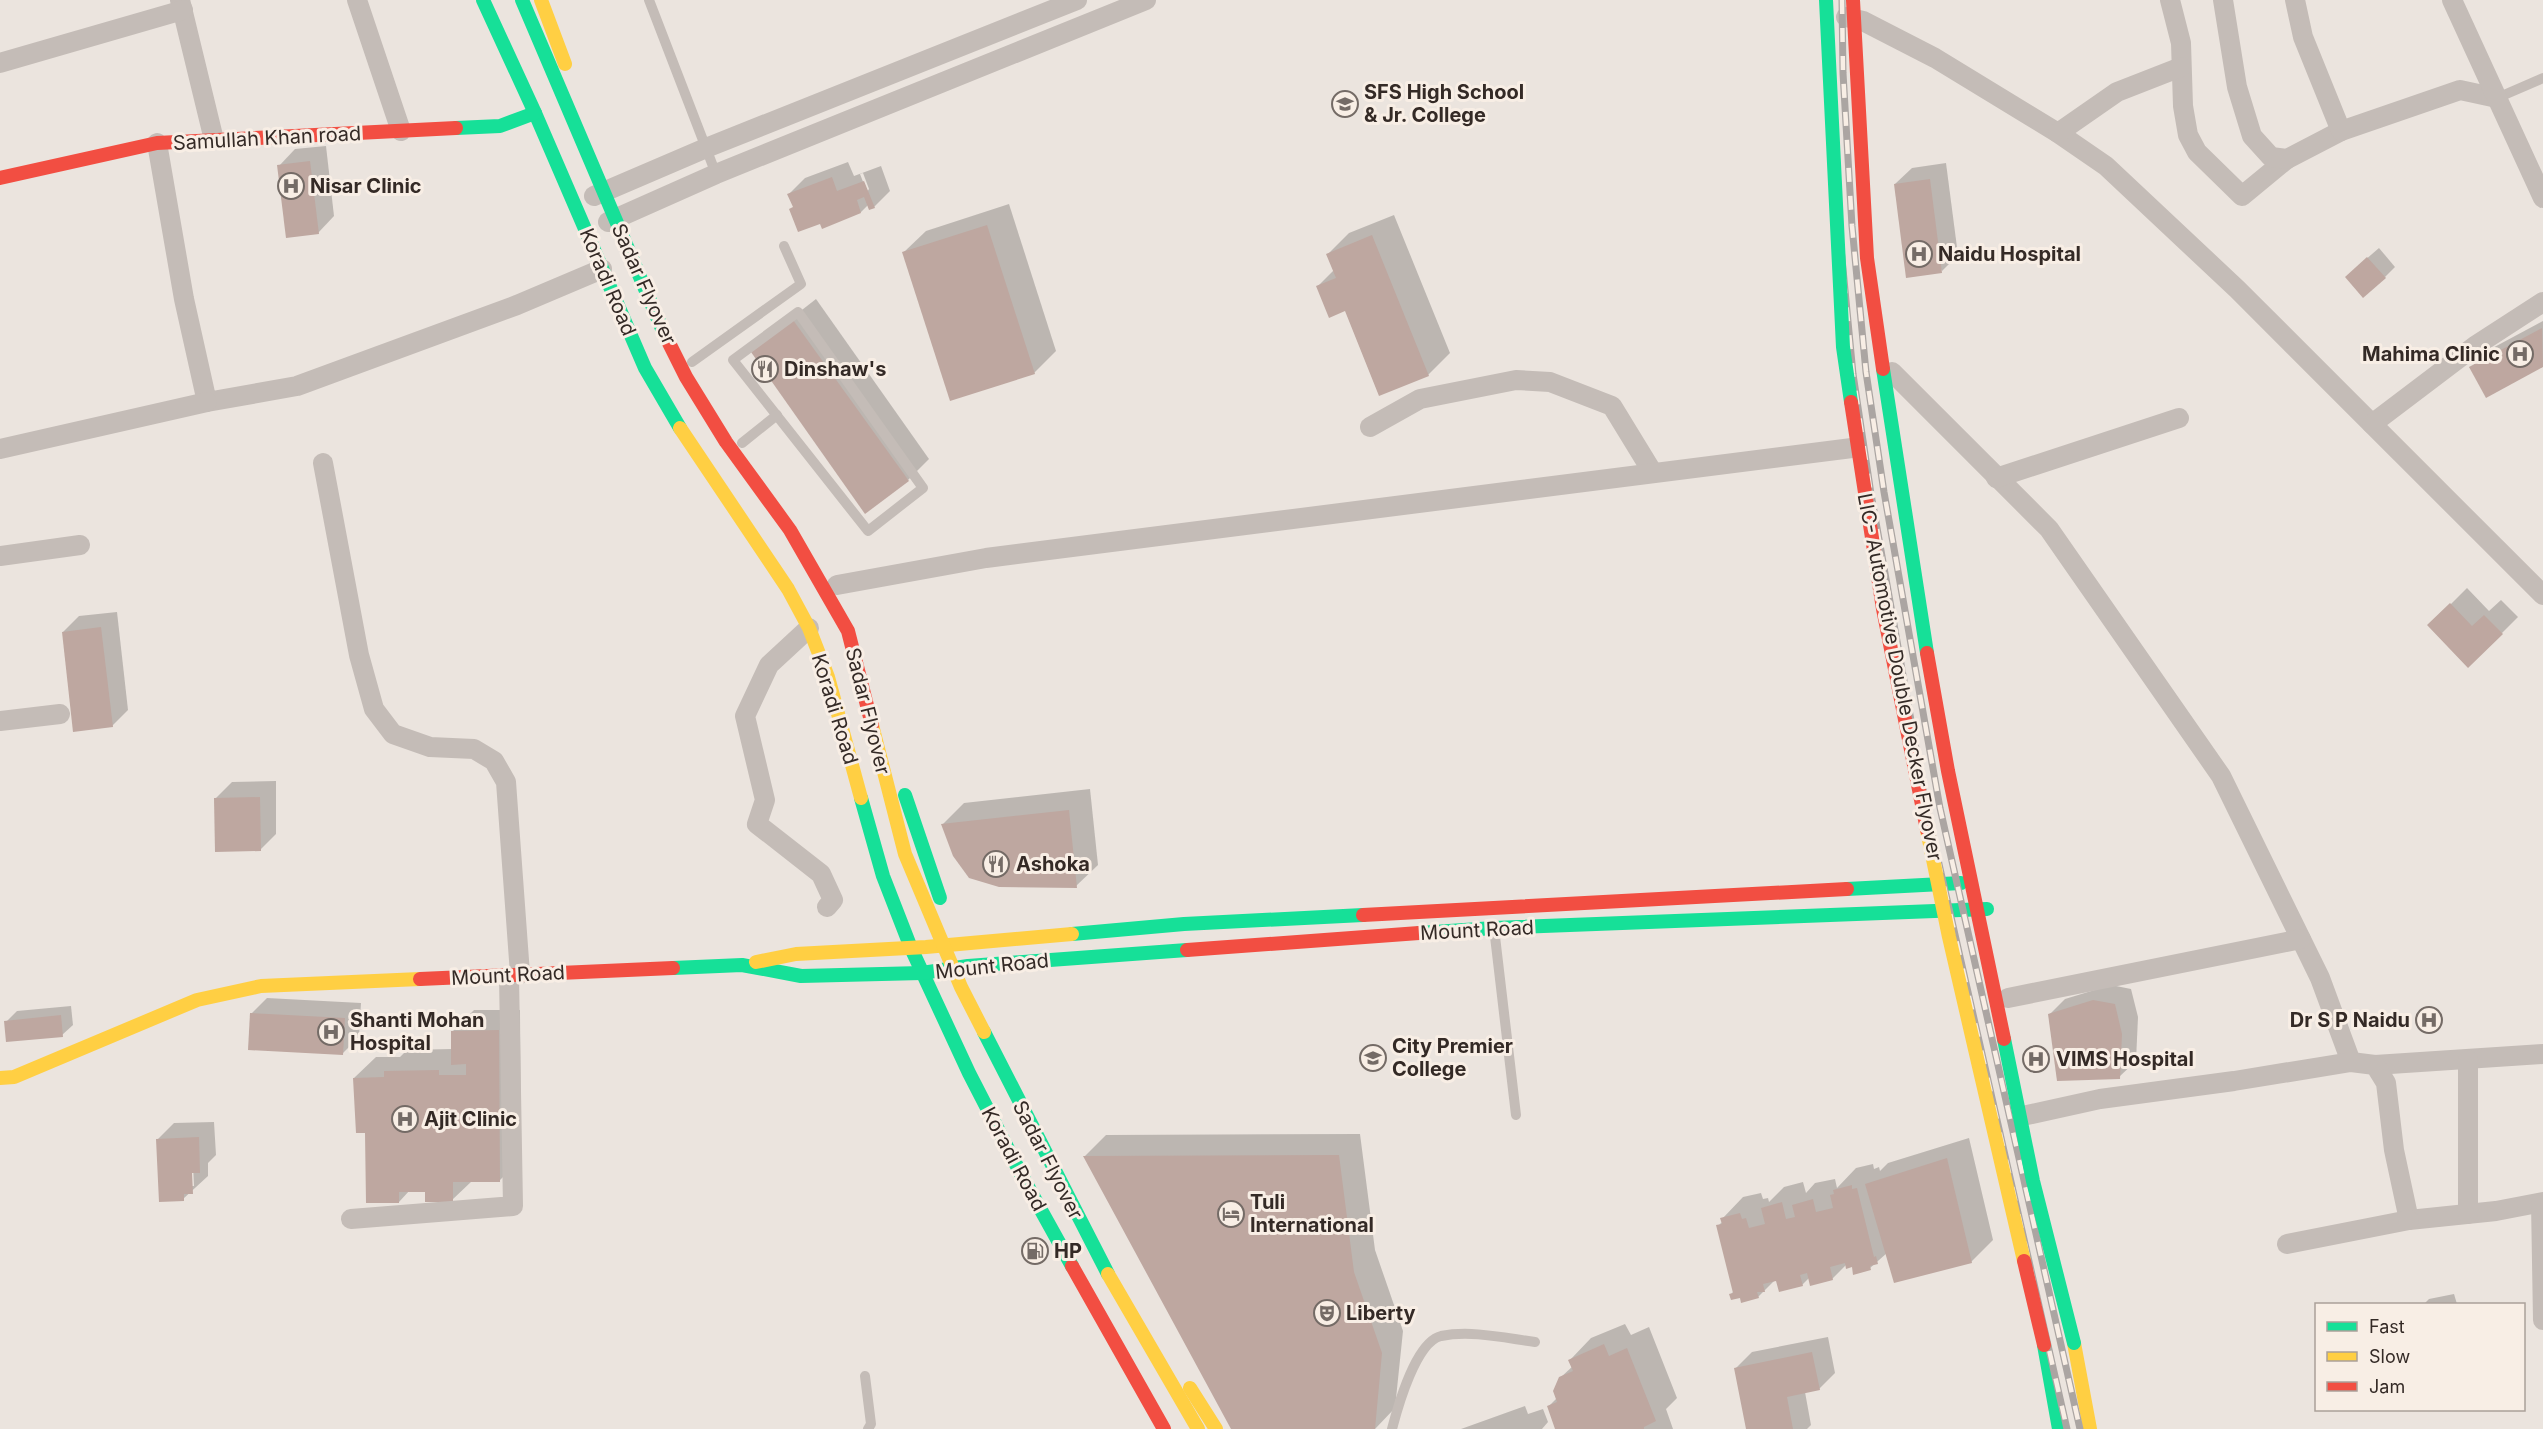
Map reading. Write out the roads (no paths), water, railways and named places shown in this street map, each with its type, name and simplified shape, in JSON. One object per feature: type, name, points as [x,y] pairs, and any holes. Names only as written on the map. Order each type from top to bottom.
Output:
[{"type":"main road","name":"Koradi Road","points":[[483,0],[535,113],[645,368],[665,406],[788,590],[809,628],[828,677],[883,876],[910,948],[969,1073],[1022,1176],[1164,1429]]},
{"type":"main road","points":[[507,0],[528,50]]},
{"type":"main road","name":"Sadar Flyover","points":[[522,0],[661,326],[686,377],[726,442],[790,530],[848,631],[905,854],[961,987],[1093,1248],[1198,1429]]},
{"type":"main road","points":[[541,0],[576,95],[623,200],[658,289],[693,362],[704,384],[742,443],[805,530],[853,616],[872,669]]},
{"type":"main road","name":"LIC- Automotive Double Decker Flyover","points":[[1853,0],[1867,258],[1919,609],[1948,771],[2033,1181],[2074,1343]]},
{"type":"main road","points":[[1862,0],[1875,252],[1928,615],[1981,882],[2008,998],[2027,1115],[2077,1305],[2074,1343],[2090,1429]]},
{"type":"main road","points":[[1820,4],[1826,251],[1876,628],[2025,1316],[2044,1345]]},
{"type":"main road","name":"LIC- Automotive Double Decker Flyover","points":[[1820,4],[1843,347],[1883,609],[1949,937],[2044,1345],[2059,1429]]},
{"type":"main road","name":"Samullah Khan road","points":[[0,178],[157,143],[500,126],[535,113]]},
{"type":"main road","name":"Sadar Flyover","points":[[586,188],[661,355],[679,389],[754,504]]},
{"type":"main road","points":[[803,581],[819,609]]},
{"type":"main road","points":[[902,783],[932,880],[945,912]]},
{"type":"main road","name":"Sadar Flyover","points":[[874,791],[896,868]]},
{"type":"main road","points":[[742,965],[796,954],[910,948],[956,938],[1981,882]]},
{"type":"main road","name":"Mount Road","points":[[0,1078],[14,1077],[196,1000],[261,986],[742,965],[801,976],[970,971],[1494,928],[1987,909]]},
{"type":"main road","name":"Sadar Flyover","points":[[923,938],[996,1087]]},
{"type":"main road","points":[[956,938],[970,971]]},
{"type":"main road","points":[[1002,1037],[1075,1185],[1114,1256]]},
{"type":"main road","points":[[5,1094],[14,1077]]},
{"type":"main road","name":"Sadar Flyover","points":[[1080,1250],[1180,1429]]},
{"type":"main road","points":[[1137,1296],[1216,1429]]},
{"type":"street","points":[[357,0],[401,131]]},
{"type":"street","points":[[586,230],[623,200],[706,148],[1077,0]]},
{"type":"street","points":[[575,205],[623,200],[716,174],[1146,0]]},
{"type":"street","points":[[2170,0],[2181,43],[2183,106],[2188,135],[2197,152],[2242,196],[2287,159],[2341,131],[2460,90],[2498,98]]},
{"type":"street","points":[[2223,0],[2237,87],[2252,136],[2271,157],[2287,159]]},
{"type":"street","points":[[2295,0],[2303,37],[2341,131]]},
{"type":"street","points":[[2452,0],[2543,198]]},
{"type":"street","points":[[1820,4],[1863,21],[1935,58],[2058,133],[2106,166],[2237,289],[2543,595]]},
{"type":"street","points":[[0,63],[182,5],[214,140]]},
{"type":"street","points":[[2058,133],[2117,92],[2181,67]]},
{"type":"street","points":[[157,143],[184,299],[207,402]]},
{"type":"street","points":[[0,449],[207,402],[297,386],[517,305],[602,269]]},
{"type":"street","points":[[2372,424],[2475,346],[2543,302]]},
{"type":"street","points":[[1892,372],[2049,530],[2221,776],[2320,978],[2350,1062]]},
{"type":"street","points":[[1370,427],[1420,399],[1516,380],[1550,382],[1612,406],[1653,473]]},
{"type":"street","points":[[1996,478],[2179,418]]},
{"type":"street","points":[[837,585],[986,558],[1852,448]]},
{"type":"street","points":[[323,463],[359,655],[374,709],[393,734],[430,747],[474,749],[494,761],[506,782],[515,975],[513,1206],[351,1219]]},
{"type":"street","points":[[0,556],[80,546]]},
{"type":"street","points":[[809,628],[769,665],[745,716],[765,800],[757,824],[820,873],[832,900],[827,907]]},
{"type":"street","points":[[0,721],[60,714]]},
{"type":"street","points":[[2008,998],[2301,939]]},
{"type":"street","points":[[2027,1115],[2100,1099],[2234,1081],[2350,1062],[2375,1065],[2543,1054]]},
{"type":"street","points":[[2468,1060],[2468,1214]]},
{"type":"street","points":[[2375,1065],[2386,1083],[2394,1150],[2409,1220]]},
{"type":"street","points":[[2287,1244],[2409,1220],[2542,1203],[2543,1320]]},
{"type":"lane","points":[[649,0],[716,174]]},
{"type":"lane","points":[[2498,98],[2543,78]]},
{"type":"lane","points":[[693,362],[801,284],[784,246]]},
{"type":"lane","points":[[798,312],[923,488],[868,531],[777,415],[734,360],[798,312]]},
{"type":"lane","points":[[742,443],[777,415]]},
{"type":"lane","points":[[1494,928],[1516,1115]]},
{"type":"lane","points":[[1392,1429],[1400,1402],[1420,1354],[1439,1337],[1476,1335],[1535,1342]]},
{"type":"lane","points":[[865,1376],[871,1425],[868,1429]]},
{"type":"railway","points":[[1828,0],[1839,227],[1853,374],[1871,494],[1927,811],[2067,1429]]},
{"type":"railway","points":[[1842,0],[1843,73],[1852,226],[1866,372],[1884,492],[1940,808],[2080,1429]]},
{"type":"place","name":"SFS High School & Jr. College","points":[[1345,104]]},
{"type":"place","name":"Nisar Clinic","points":[[291,186]]},
{"type":"place","name":"Naidu Hospital","points":[[1919,254]]},
{"type":"place","name":"Mahima Clinic","points":[[2520,354]]},
{"type":"place","name":"Dinshaw's","points":[[765,369]]},
{"type":"place","name":"Ashoka","points":[[996,864]]},
{"type":"place","name":"Dr S P Naidu","points":[[2429,1020]]},
{"type":"place","name":"Shanti Mohan Hospital","points":[[331,1032]]},
{"type":"place","name":"City Premier College","points":[[1373,1058]]},
{"type":"place","name":"VIMS Hospital","points":[[2036,1059]]},
{"type":"place","name":"Ajit Clinic","points":[[405,1119]]},
{"type":"place","name":"Tuli International","points":[[1231,1214]]},
{"type":"place","name":"HP","points":[[1035,1251]]},
{"type":"place","name":"Liberty","points":[[1327,1313]]}]
